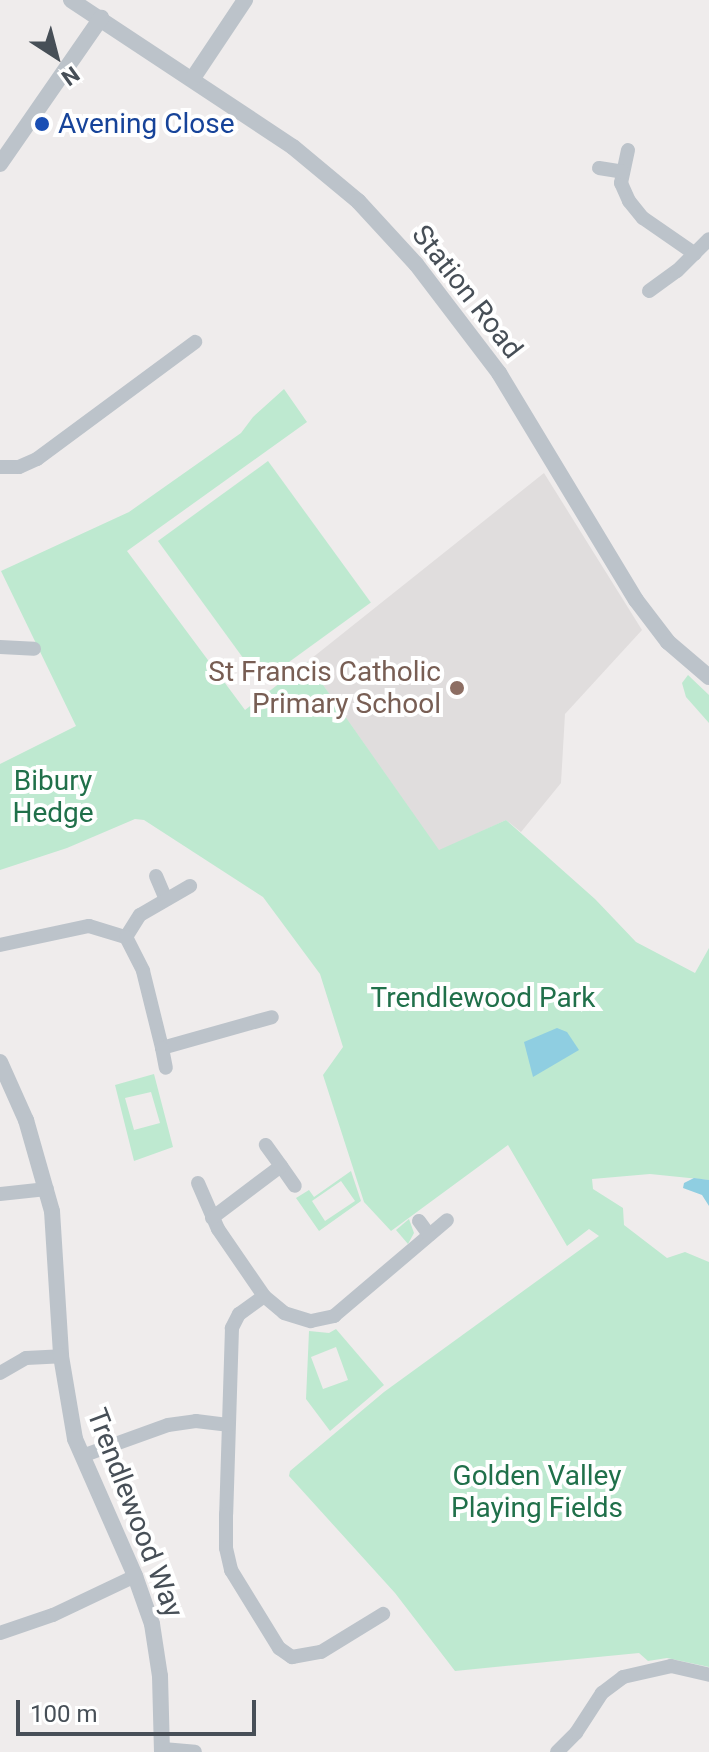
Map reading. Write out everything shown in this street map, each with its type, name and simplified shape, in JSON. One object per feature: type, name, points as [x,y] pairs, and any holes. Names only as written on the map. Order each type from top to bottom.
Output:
[{"type":"street","name":"Station Road","points":[[71,0],[193,78],[321,167],[416,264],[499,373],[636,600],[668,642],[709,677]]},
{"type":"street","points":[[193,78],[245,0]]},
{"type":"street","points":[[0,164],[101,18]]},
{"type":"street","points":[[628,150],[621,183],[634,208],[695,254]]},
{"type":"street","points":[[599,168],[623,172]]},
{"type":"street","points":[[649,291],[709,239]]},
{"type":"street","points":[[0,467],[19,467],[37,459],[195,342]]},
{"type":"street","points":[[0,647],[34,649]]},
{"type":"street","points":[[156,876],[166,899]]},
{"type":"street","points":[[126,937],[140,915],[190,886]]},
{"type":"street","points":[[0,945],[89,926],[126,937],[142,968],[166,1068]]},
{"type":"street","points":[[162,1048],[272,1017]]},
{"type":"street","name":"Trendlewood Way","points":[[0,1062],[6,1092],[47,1189],[54,1230],[66,1400],[82,1456],[135,1576],[158,1650],[163,1751]]},
{"type":"street","points":[[266,1145],[295,1186]]},
{"type":"street","points":[[212,1218],[281,1166]]},
{"type":"street","points":[[198,1183],[212,1218],[264,1296],[289,1315],[325,1320],[447,1220]]},
{"type":"street","points":[[0,1194],[47,1189]]},
{"type":"street","points":[[419,1221],[429,1235]]},
{"type":"street","points":[[264,1296],[242,1310],[233,1324],[227,1554],[236,1582],[281,1651],[297,1658],[315,1654],[383,1614]]},
{"type":"street","points":[[0,1373],[26,1358],[61,1356]]},
{"type":"street","points":[[82,1456],[168,1425],[196,1421],[228,1425]]},
{"type":"street","points":[[0,1633],[60,1612],[135,1576]]},
{"type":"street","points":[[557,1752],[576,1733],[602,1693],[623,1677],[671,1666],[709,1675]]},
{"type":"street","points":[[163,1751],[195,1752]]},
{"type":"shaded area","name":"St Francis Catholic Primary School","points":[[544,473],[642,630],[565,714],[561,783],[521,832],[506,820],[439,851],[307,662]]},
{"type":"green space","points":[[284,389],[307,422],[127,551],[245,710],[307,662],[439,850],[506,820],[595,899],[636,942],[695,973],[709,948],[709,1180],[650,1174],[592,1179],[593,1189],[623,1208],[624,1225],[667,1258],[685,1252],[709,1262],[709,1667],[667,1658],[648,1661],[639,1653],[455,1671],[395,1593],[289,1476],[290,1471],[384,1392],[599,1236],[589,1229],[567,1246],[508,1145],[391,1231],[364,1202],[323,1075],[343,1047],[320,974],[263,897],[144,820],[135,819],[67,848],[0,870],[0,764],[76,726],[1,571],[129,512],[241,433],[253,417]]},
{"type":"green space","points":[[268,461],[371,603],[261,683],[158,541]]},
{"type":"green space","points":[[688,675],[709,695],[709,723],[686,697],[682,683]]},
{"type":"green space","points":[[154,1074],[173,1147],[134,1161],[115,1085]],"holes":[[[151,1092],[160,1123],[134,1130],[125,1098]]]},
{"type":"green space","points":[[351,1171],[361,1201],[319,1231],[296,1198],[309,1190],[314,1197]],"holes":[[[341,1181],[355,1201],[325,1221],[312,1201]]]},
{"type":"green space","points":[[409,1219],[414,1233],[408,1244],[396,1230]]},
{"type":"green space","points":[[336,1329],[384,1385],[330,1431],[306,1399],[309,1331],[329,1333]],"holes":[[[336,1347],[348,1380],[323,1389],[311,1357]]]},
{"type":"water","points":[[557,1028],[567,1032],[579,1050],[533,1077],[524,1042]]},
{"type":"water","points":[[694,1178],[709,1180],[709,1206],[702,1195],[683,1188],[684,1183]]},
{"type":"place","name":"Avening Close","points":[[42,124]]},
{"type":"place","name":"St Francis Catholic Primary School","points":[[457,688]]},
{"type":"park label","name":"Bibury Hedge","points":[[53,797]]},
{"type":"park label","name":"Trendlewood Park","points":[[483,998]]},
{"type":"park label","name":"Golden Valley Playing Fields","points":[[537,1492]]}]
